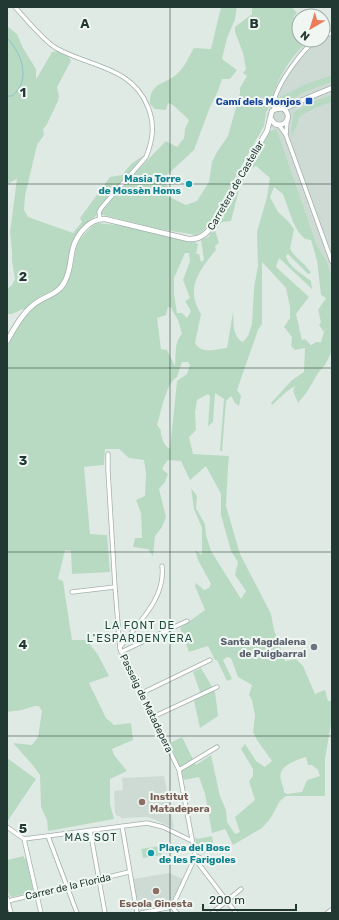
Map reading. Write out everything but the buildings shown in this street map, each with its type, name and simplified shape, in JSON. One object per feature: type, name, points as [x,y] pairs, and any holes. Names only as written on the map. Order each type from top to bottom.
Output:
[{"type":"street","points":[[7,341],[28,310],[38,301],[56,292],[62,287],[69,271],[76,242],[88,225],[93,221],[100,219],[99,212],[102,207],[146,157],[152,136],[153,126],[147,105],[140,91],[121,74],[66,53],[54,46],[31,25],[15,7]]},
{"type":"street","points":[[307,48],[278,89],[274,110],[271,113],[270,118],[272,122],[278,125],[286,135],[332,262]]},
{"type":"street","points":[[274,110],[286,108],[308,97],[332,88]]},
{"type":"street","points":[[275,99],[281,108],[288,114]]},
{"type":"street","points":[[286,135],[288,114],[296,104]]},
{"type":"street","name":"Carretera de Castellar","points":[[100,219],[111,220],[188,238],[195,239],[201,237],[206,234],[212,226],[267,131],[270,118]]},
{"type":"street","points":[[278,125],[284,124],[287,121]]},
{"type":"street","name":"Carretera de Castellar","points":[[267,131],[278,125]]},
{"type":"street","points":[[327,250],[332,248]]},
{"type":"street","name":"Passeig de Matadepera","points":[[108,454],[115,587],[121,649],[179,770],[195,855],[200,858],[198,863]]},
{"type":"street","points":[[121,649],[154,603],[162,582],[162,566]]},
{"type":"street","points":[[72,592],[115,587]]},
{"type":"street","points":[[121,649],[187,621]]},
{"type":"street","points":[[142,693],[210,660]]},
{"type":"street","points":[[154,718],[217,687]]},
{"type":"street","points":[[179,770],[217,747]]},
{"type":"street","points":[[24,839],[147,823],[192,841]]},
{"type":"street","points":[[122,826],[137,913]]},
{"type":"street","points":[[7,827],[24,839],[41,913]]},
{"type":"street","points":[[90,830],[105,913]]},
{"type":"street","points":[[48,836],[77,913]]},
{"type":"street","points":[[172,907],[193,862],[192,858],[195,855]]},
{"type":"street","points":[[193,862],[198,863],[236,913]]},
{"type":"street","name":"Carrer de la Florida","points":[[7,899],[37,894],[129,872]]},
{"type":"street","points":[[212,913],[241,890]]},
{"type":"street","points":[[7,899],[11,913]]},
{"type":"street","points":[[141,913],[172,907]]},
{"type":"street","points":[[172,907],[177,913]]},
{"type":"street","points":[[328,913],[332,910]]},
{"type":"shaded area","points":[[331,28],[332,277],[327,262],[317,245],[277,130],[266,126],[267,114],[273,93],[284,72],[301,48],[331,48]]},
{"type":"shaded area","name":"Institut Matadepera","points":[[164,776],[174,828],[148,817],[121,818],[120,816],[117,816],[115,813],[114,791],[123,790],[122,778]]},
{"type":"shaded area","name":"Escola Ginesta","points":[[169,873],[183,879],[171,903],[143,911],[138,908],[133,879]]},
{"type":"green space","points":[[221,7],[237,7],[235,19],[227,38],[222,59],[237,70],[230,79],[222,79],[194,150],[166,176],[164,181],[168,187],[161,193],[186,205],[197,201],[209,182],[212,162],[228,136],[240,93],[240,88],[247,76],[243,73],[246,69],[243,53],[235,32],[235,27],[252,14],[252,7],[293,8],[291,8],[291,48],[301,48],[284,70],[272,98],[270,107],[266,113],[264,126],[208,226],[196,235],[159,229],[101,214],[136,172],[166,141],[177,147],[184,138],[185,129],[189,120],[173,105],[168,103],[166,110],[155,109],[150,104],[150,97],[152,91],[156,87],[179,72],[194,48],[211,49]]},
{"type":"green space","points":[[7,26],[17,34],[23,48],[36,69],[36,78],[52,52],[60,51],[67,55],[71,61],[57,87],[59,96],[58,101],[46,126],[43,129],[44,135],[37,145],[25,196],[24,210],[28,217],[73,233],[82,222],[80,218],[110,177],[122,175],[131,164],[144,155],[97,211],[97,215],[83,227],[72,251],[63,282],[51,292],[40,297],[42,301],[57,294],[64,288],[73,266],[76,247],[79,240],[92,226],[98,223],[126,226],[195,242],[198,244],[196,254],[199,254],[201,262],[204,260],[201,240],[208,237],[214,229],[270,131],[274,129],[277,130],[317,245],[327,262],[332,277],[332,351],[325,365],[318,373],[307,392],[298,403],[293,391],[295,386],[272,405],[271,403],[292,380],[304,372],[305,348],[295,350],[291,346],[292,337],[284,327],[290,318],[290,307],[286,288],[262,262],[262,324],[258,330],[237,390],[241,396],[239,406],[235,403],[231,396],[226,401],[222,452],[220,450],[224,399],[215,393],[213,422],[208,426],[210,396],[208,394],[197,400],[195,412],[196,430],[189,437],[193,454],[229,456],[226,506],[240,554],[271,614],[274,630],[285,661],[296,659],[303,666],[315,694],[325,690],[328,701],[332,701],[332,724],[325,759],[325,796],[286,796],[280,801],[270,819],[262,828],[233,845],[225,829],[212,833],[205,794],[199,777],[184,780],[170,743],[182,737],[196,765],[211,755],[220,796],[226,810],[227,822],[235,834],[240,832],[235,817],[255,800],[249,781],[253,776],[253,769],[241,749],[245,744],[256,761],[265,767],[272,761],[253,732],[255,716],[252,700],[249,695],[252,685],[238,677],[231,658],[227,657],[223,660],[232,679],[227,681],[217,660],[215,660],[208,646],[189,652],[180,628],[205,610],[195,586],[196,583],[204,590],[209,588],[211,584],[198,560],[195,550],[202,555],[202,528],[194,509],[191,488],[197,496],[196,508],[205,524],[206,535],[211,551],[241,599],[246,591],[235,575],[238,562],[231,551],[221,515],[221,494],[206,466],[190,480],[181,461],[168,460],[164,465],[162,469],[168,474],[165,482],[159,489],[166,517],[162,527],[155,536],[153,556],[148,549],[133,547],[135,538],[142,538],[141,513],[136,500],[145,496],[146,473],[144,460],[129,458],[119,449],[105,449],[104,465],[84,467],[90,534],[107,535],[110,572],[72,574],[71,551],[65,550],[58,579],[63,581],[72,640],[87,640],[98,655],[109,676],[89,683],[106,718],[114,725],[131,723],[133,740],[112,749],[114,755],[127,771],[110,779],[110,804],[114,819],[48,831],[47,820],[41,807],[40,775],[13,743],[32,745],[38,737],[42,711],[39,706],[35,706],[7,712],[7,344],[25,314],[23,309],[12,314],[7,314],[7,289],[12,285],[15,279],[10,232],[17,179],[7,184]],"holes":[[[256,166],[270,178],[267,197],[257,232],[258,266],[254,288],[252,324],[248,336],[243,342],[239,340],[235,333],[233,312],[227,348],[213,350],[201,349],[195,343],[201,314],[196,305],[194,296],[196,280],[204,265],[216,250],[215,246],[219,243],[215,230],[222,222],[231,221],[239,190],[248,170]],[[274,187],[283,194],[293,222],[299,233],[305,239],[311,240],[317,261],[321,295],[326,298],[318,310],[321,322],[319,325],[324,332],[321,342],[316,342],[311,345],[305,339],[302,340],[296,314],[309,297],[276,267],[279,258],[312,289],[311,281],[292,266],[287,260],[286,256],[288,254],[308,274],[311,273],[290,249],[294,229],[278,212],[270,197]],[[185,253],[189,253],[190,261],[183,280],[190,298],[185,301],[191,311],[187,318],[182,313],[177,313],[174,294],[174,278]],[[168,307],[172,308],[178,320],[182,334],[179,337],[177,345],[175,366],[167,350],[161,349],[157,318],[166,315]],[[182,362],[188,362],[190,365],[187,374],[177,381],[170,449],[164,443],[161,430],[157,425],[162,406],[173,380],[177,377]],[[306,757],[308,765],[312,765],[318,770],[320,776],[307,780],[302,792],[287,794],[284,792],[281,780],[282,771],[288,764]]]},
{"type":"green space","points":[[332,75],[332,82],[304,92],[285,103],[280,101],[280,97],[306,84]]},
{"type":"green space","points":[[332,95],[332,102],[315,108],[299,117],[292,136],[291,128],[294,112],[314,101]]},
{"type":"green space","points":[[201,668],[215,692],[218,716],[200,728],[194,701],[201,695],[193,672]]},
{"type":"green space","points":[[7,758],[36,779],[7,822]]},
{"type":"green space","points":[[212,836],[214,848],[204,853],[197,850],[195,837],[198,839]]},
{"type":"green space","points":[[160,846],[162,855],[143,858],[141,849]]},
{"type":"green space","points":[[24,856],[24,859],[26,858],[33,889],[31,892],[12,897],[9,895],[7,886],[7,860]]},
{"type":"waterway","points":[[7,38],[12,43],[19,56],[23,71],[21,85],[13,95],[7,96]]},
{"type":"place","name":"Camí dels Monjos","points":[[309,101]]},
{"type":"place","name":"Masia Torre de Mossèn Homs","points":[[189,184]]},
{"type":"place","name":"Santa Magdalena de Puigbarral","points":[[314,647]]},
{"type":"place","name":"Institut Matadepera","points":[[142,802]]},
{"type":"place","name":"Plaça del Bosc de les Farigoles","points":[[151,853]]},
{"type":"place","name":"Escola Ginesta","points":[[156,891]]},
{"type":"district","name":"LA FONT DE L'ESPARDENYERA","points":[[140,631]]},
{"type":"district","name":"MAS SOT","points":[[91,837]]}]
